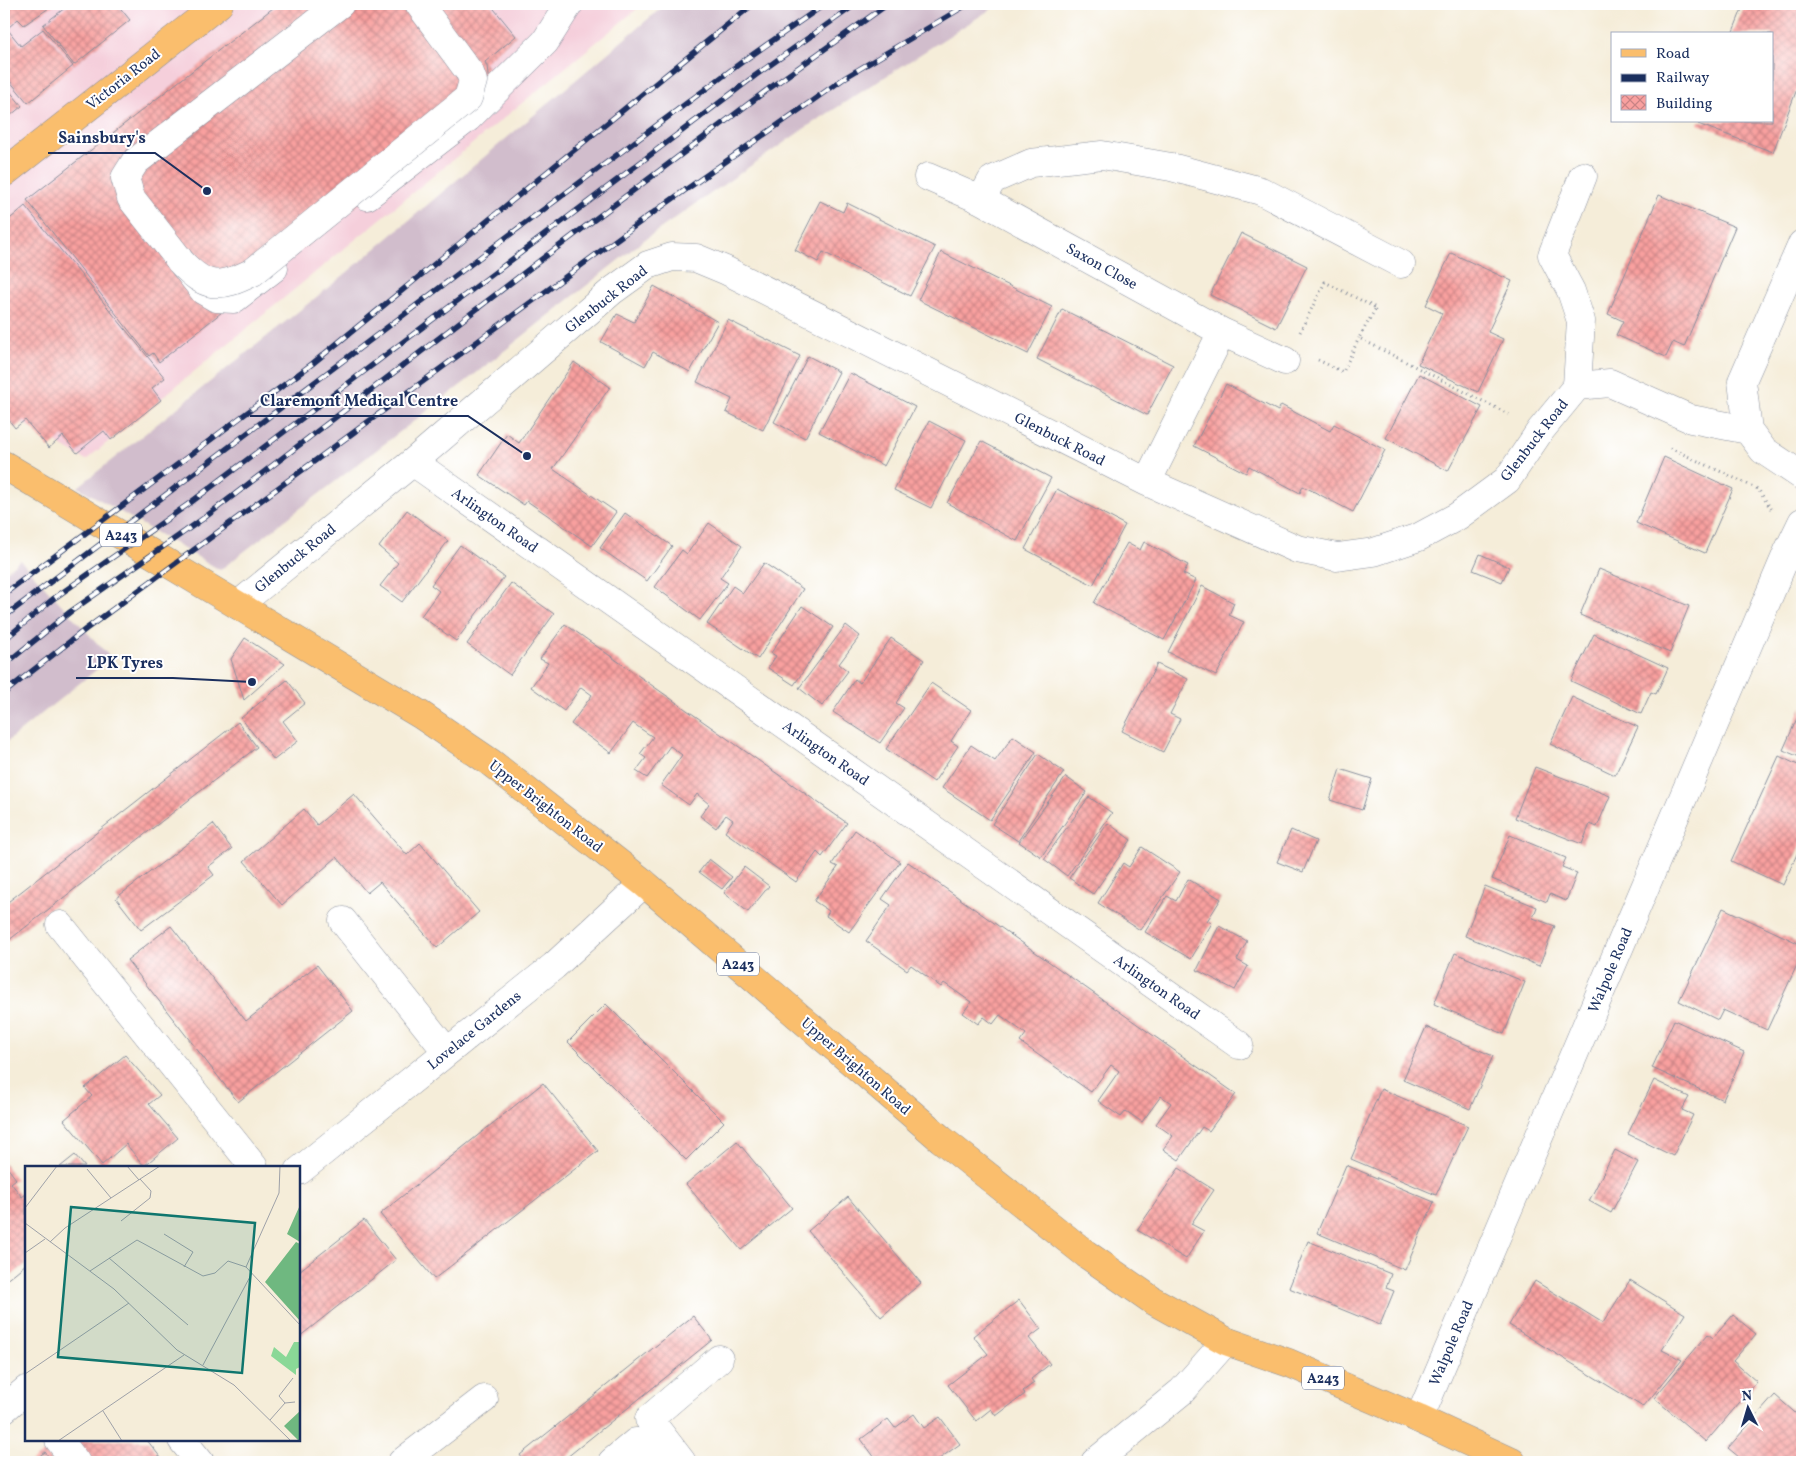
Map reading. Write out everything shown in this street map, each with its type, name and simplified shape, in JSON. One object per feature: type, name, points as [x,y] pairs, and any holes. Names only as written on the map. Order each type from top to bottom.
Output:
[{"type":"main road","name":"Victoria Road","points":[[4,173],[219,4]]},
{"type":"main road","name":"A243","points":[[4,465],[238,605]]},
{"type":"main road","name":"Upper Brighton Road","points":[[238,605],[421,715],[490,762],[644,883],[941,1139],[1086,1254],[1152,1300],[1226,1341],[1289,1363],[1419,1418],[1512,1462]]},
{"type":"street","points":[[340,4],[135,162],[125,178],[131,198],[204,292],[216,298],[234,299],[468,118],[545,42],[569,4]]},
{"type":"street","points":[[180,261],[196,278],[215,284],[233,282],[253,272],[468,98],[473,81],[470,73],[419,4]]},
{"type":"street","points":[[986,190],[1031,163],[1102,155],[1171,167],[1261,191],[1401,264]]},
{"type":"street","points":[[1576,386],[1581,321],[1571,291],[1552,255],[1583,176]]},
{"type":"street","name":"Saxon Close","points":[[928,177],[986,190],[1222,332],[1289,354]]},
{"type":"street","points":[[1802,244],[1742,381],[1748,430],[1764,450],[1802,476]]},
{"type":"street","name":"Glenbuck Road","points":[[238,605],[413,462],[612,291],[648,265],[672,257],[696,258],[725,270],[1147,482],[1297,549],[1337,557],[1374,552],[1419,537],[1458,516],[1507,480],[1540,431],[1576,386],[1610,383],[1691,419],[1748,430]]},
{"type":"street","points":[[1147,482],[1222,332]]},
{"type":"street","name":"Arlington Road","points":[[413,462],[1239,1045]]},
{"type":"street","name":"Walpole Road","points":[[1419,1418],[1772,587],[1802,522]]},
{"type":"street","name":"Lovelace Gardens","points":[[300,1170],[554,966],[644,883]]},
{"type":"street","points":[[343,921],[447,1052]]},
{"type":"street","points":[[60,925],[253,1166]]},
{"type":"street","points":[[1095,1462],[1182,1391],[1226,1341]]},
{"type":"street","points":[[682,1462],[649,1419],[719,1359]]},
{"type":"street","points":[[402,1462],[484,1399]]},
{"type":"street","points":[[60,1441],[76,1462]]},
{"type":"street","points":[[183,1441],[200,1462]]},
{"type":"street","points":[[612,1462],[636,1442],[652,1462]]},
{"type":"path","points":[[1324,282],[1376,308],[1343,372],[1289,354],[1324,282]]},
{"type":"path","points":[[1360,338],[1512,416]]},
{"type":"shaded area","points":[[4,4],[643,4],[86,460],[4,412]]},
{"type":"shaded area","points":[[666,4],[999,4],[808,126],[644,240],[465,382],[220,570],[78,487],[344,275]]},
{"type":"shaded area","points":[[20,560],[111,658],[4,744],[4,573]]},
{"type":"building","points":[[4,4],[55,4],[24,25],[18,19],[8,28],[4,23]]},
{"type":"building","points":[[70,4],[117,4],[130,20],[74,65],[43,25]]},
{"type":"building","points":[[278,4],[490,4],[516,36],[485,62],[489,84],[477,110],[159,362],[153,353],[149,356],[27,200]]},
{"type":"building","points":[[1744,4],[1802,4],[1802,76],[1773,152],[1698,124],[1699,122],[1774,122],[1774,32],[1733,32]]},
{"type":"building","points":[[4,25],[21,46],[43,29],[73,66],[28,103],[4,74]]},
{"type":"building","points":[[4,84],[22,106],[4,121]]},
{"type":"building","points":[[1659,195],[1735,227],[1684,347],[1673,342],[1666,357],[1616,335],[1623,321],[1608,314]]},
{"type":"building","points":[[820,201],[843,212],[847,203],[935,247],[910,296],[823,252],[818,262],[795,250]]},
{"type":"building","points":[[25,206],[165,378],[152,388],[161,400],[111,440],[104,431],[77,453],[63,436],[49,448],[25,420],[15,428],[4,414],[4,224]]},
{"type":"building","points":[[1241,233],[1307,266],[1276,328],[1210,295]]},
{"type":"building","points":[[941,252],[1052,307],[1028,354],[918,300]]},
{"type":"building","points":[[1451,253],[1512,281],[1488,332],[1503,339],[1478,392],[1418,364],[1442,313],[1426,305]]},
{"type":"building","points":[[654,286],[718,322],[690,372],[653,352],[645,366],[601,342],[617,314],[634,322]]},
{"type":"building","points":[[1062,309],[1173,365],[1147,415],[1037,359]]},
{"type":"building","points":[[728,320],[800,356],[763,430],[726,412],[732,399],[697,382]]},
{"type":"building","points":[[808,356],[839,372],[805,438],[774,422]]},
{"type":"building","points":[[574,362],[610,387],[553,469],[616,512],[592,546],[527,501],[524,505],[479,475],[507,434],[519,443]]},
{"type":"building","points":[[850,373],[915,407],[884,466],[819,432]]},
{"type":"building","points":[[1419,374],[1482,407],[1448,471],[1386,438]]},
{"type":"building","points":[[1226,384],[1278,411],[1281,405],[1330,431],[1334,424],[1385,450],[1353,512],[1303,486],[1300,493],[1249,466],[1246,473],[1194,446]]},
{"type":"building","points":[[929,421],[966,440],[931,508],[894,490]]},
{"type":"building","points":[[981,441],[1051,478],[1017,541],[947,503]]},
{"type":"building","points":[[1664,457],[1733,489],[1705,553],[1636,523]]},
{"type":"building","points":[[1057,489],[1125,525],[1093,585],[1025,549]]},
{"type":"building","points":[[407,510],[448,541],[402,602],[380,586],[398,563],[379,547]]},
{"type":"building","points":[[625,513],[672,546],[647,581],[600,548]]},
{"type":"building","points":[[709,523],[742,546],[720,578],[728,583],[700,620],[655,587],[682,550],[687,554]]},
{"type":"building","points":[[1144,542],[1188,565],[1183,574],[1196,580],[1164,640],[1094,603],[1127,543],[1140,550]]},
{"type":"building","points":[[460,545],[504,577],[456,641],[421,616],[439,591],[431,585]]},
{"type":"building","points":[[1480,554],[1509,567],[1502,582],[1473,570]]},
{"type":"building","points":[[764,563],[803,589],[758,659],[707,624],[733,586],[743,593]]},
{"type":"building","points":[[1599,569],[1689,606],[1670,653],[1580,615]]},
{"type":"building","points":[[511,583],[554,614],[510,675],[467,644]]},
{"type":"building","points":[[1202,586],[1234,603],[1229,615],[1244,622],[1216,676],[1168,652]]},
{"type":"building","points":[[802,606],[833,627],[794,685],[768,668],[776,656],[771,653]]},
{"type":"building","points":[[565,624],[847,823],[822,857],[817,852],[796,882],[725,832],[733,820],[726,815],[716,828],[700,816],[709,804],[697,794],[689,805],[661,785],[682,755],[670,746],[647,778],[636,771],[646,758],[640,754],[653,737],[633,723],[611,753],[571,724],[592,695],[581,687],[564,711],[531,687],[548,663],[540,659]]},
{"type":"building","points":[[846,625],[860,636],[839,664],[848,671],[822,706],[799,688]]},
{"type":"building","points":[[1594,634],[1668,668],[1656,694],[1651,692],[1641,714],[1571,681]]},
{"type":"building","points":[[245,638],[285,664],[244,700],[231,659]]},
{"type":"building","points":[[891,638],[924,660],[896,703],[904,708],[880,743],[833,712],[855,679],[860,683]]},
{"type":"building","points":[[1157,664],[1188,679],[1170,714],[1180,719],[1163,752],[1122,731]]},
{"type":"building","points":[[287,680],[305,703],[283,721],[298,741],[274,760],[241,718]]},
{"type":"building","points":[[931,683],[971,710],[951,741],[958,746],[934,782],[886,749]]},
{"type":"building","points":[[1572,697],[1638,727],[1615,775],[1550,744]]},
{"type":"building","points":[[1802,707],[1802,758],[1783,750]]},
{"type":"building","points":[[238,722],[257,747],[4,944],[4,905]]},
{"type":"building","points":[[1013,736],[1036,752],[990,820],[942,788],[971,745],[995,761]]},
{"type":"building","points":[[1038,754],[1064,772],[1018,841],[992,824]]},
{"type":"building","points":[[1779,756],[1802,767],[1802,843],[1783,885],[1731,861]]},
{"type":"building","points":[[1535,767],[1610,796],[1597,827],[1590,824],[1582,844],[1515,818]]},
{"type":"building","points":[[1340,769],[1372,779],[1362,810],[1330,800]]},
{"type":"building","points":[[1066,777],[1087,792],[1041,857],[1019,842]]},
{"type":"building","points":[[354,794],[407,855],[420,843],[479,912],[437,948],[380,882],[367,893],[337,857],[282,905],[244,861],[304,809],[317,825]]},
{"type":"building","points":[[1089,797],[1112,813],[1067,876],[1044,859]]},
{"type":"building","points":[[1108,823],[1131,840],[1093,894],[1069,878]]},
{"type":"building","points":[[213,824],[232,849],[208,867],[214,875],[141,930],[116,898]]},
{"type":"building","points":[[855,830],[900,862],[849,932],[826,916],[829,911],[814,901],[838,867],[832,864]]},
{"type":"building","points":[[1291,830],[1316,841],[1303,872],[1277,862]]},
{"type":"building","points":[[1510,835],[1566,858],[1562,867],[1577,873],[1566,901],[1550,894],[1547,902],[1492,879]]},
{"type":"building","points":[[1142,847],[1180,872],[1140,930],[1098,903],[1123,863],[1129,867]]},
{"type":"building","points":[[709,859],[732,877],[722,889],[699,872]]},
{"type":"building","points":[[908,862],[1236,1094],[1209,1131],[1202,1127],[1179,1160],[1163,1149],[1173,1136],[1156,1124],[1171,1103],[1161,1096],[1142,1122],[1126,1111],[1121,1117],[1098,1101],[1119,1071],[1111,1065],[1091,1092],[1020,1042],[1026,1034],[1000,1015],[993,1024],[984,1017],[978,1024],[963,1013],[971,1002],[944,983],[941,987],[911,965],[907,970],[866,941],[891,905],[882,899]]},
{"type":"building","points":[[744,867],[769,886],[748,912],[724,893]]},
{"type":"building","points":[[1188,879],[1221,899],[1207,921],[1212,923],[1191,959],[1145,932],[1167,896],[1176,901]]},
{"type":"building","points":[[1485,886],[1537,907],[1533,918],[1555,926],[1539,966],[1465,936]]},
{"type":"building","points":[[1723,908],[1802,945],[1802,954],[1767,1030],[1723,1010],[1718,1020],[1679,1001]]},
{"type":"building","points":[[171,926],[246,1021],[317,965],[353,1011],[238,1102],[127,960]]},
{"type":"building","points":[[1219,926],[1247,941],[1237,960],[1248,966],[1235,990],[1197,970]]},
{"type":"building","points":[[1455,953],[1525,982],[1504,1034],[1434,1004]]},
{"type":"building","points":[[606,1004],[724,1122],[686,1160],[568,1042]]},
{"type":"building","points":[[1674,1020],[1744,1052],[1723,1100],[1652,1068]]},
{"type":"building","points":[[1426,1027],[1493,1056],[1470,1109],[1403,1080]]},
{"type":"building","points":[[125,1055],[160,1095],[149,1104],[178,1138],[144,1166],[126,1144],[102,1165],[64,1120],[92,1096],[85,1088]]},
{"type":"building","points":[[1654,1080],[1689,1097],[1682,1110],[1693,1115],[1673,1156],[1628,1134]]},
{"type":"building","points":[[543,1083],[598,1151],[434,1279],[380,1214]]},
{"type":"building","points":[[1381,1089],[1468,1126],[1436,1195],[1351,1159]]},
{"type":"building","points":[[737,1141],[792,1208],[741,1250],[686,1184]]},
{"type":"building","points":[[1615,1150],[1638,1162],[1611,1213],[1589,1201]]},
{"type":"building","points":[[75,1155],[84,1166],[61,1166]]},
{"type":"building","points":[[4,1163],[16,1179],[11,1183],[22,1197],[25,1195],[25,1265],[4,1282]]},
{"type":"building","points":[[1346,1165],[1434,1202],[1405,1270],[1317,1233]]},
{"type":"building","points":[[1179,1168],[1214,1190],[1191,1224],[1204,1231],[1186,1259],[1137,1230]]},
{"type":"building","points":[[848,1197],[921,1283],[881,1317],[808,1231]]},
{"type":"building","points":[[364,1220],[396,1260],[300,1336],[300,1270]]},
{"type":"building","points":[[1308,1241],[1391,1274],[1386,1288],[1394,1291],[1380,1325],[1289,1288]]},
{"type":"building","points":[[1630,1280],[1685,1314],[1662,1350],[1682,1360],[1643,1407],[1509,1325],[1535,1281],[1603,1323]]},
{"type":"building","points":[[1019,1300],[1041,1329],[1029,1338],[1050,1364],[1031,1379],[1034,1383],[1023,1391],[1025,1394],[996,1416],[991,1409],[976,1421],[948,1385],[988,1354],[973,1336]]},
{"type":"building","points":[[1733,1315],[1756,1334],[1733,1361],[1757,1382],[1706,1442],[1654,1398],[1708,1334],[1713,1338]]},
{"type":"building","points":[[693,1316],[712,1340],[561,1462],[525,1462],[520,1455]]},
{"type":"building","points":[[1775,1395],[1802,1419],[1802,1462],[1745,1462],[1728,1448]]},
{"type":"building","points":[[914,1414],[924,1428],[940,1417],[960,1444],[935,1462],[878,1462],[861,1439],[888,1419],[895,1428]]},
{"type":"building","points":[[75,1441],[148,1441],[164,1462],[91,1462]]},
{"type":"building","points":[[45,1452],[53,1462],[31,1462]]},
{"type":"railway","points":[[4,594],[312,364],[753,4]]},
{"type":"railway","points":[[4,617],[516,230],[742,62],[825,4]]},
{"type":"railway","points":[[4,640],[53,599],[190,503],[756,75],[856,4]]},
{"type":"railway","points":[[4,665],[70,612],[204,518],[542,259],[767,90],[888,4]]},
{"type":"railway","points":[[4,693],[86,629],[647,217],[846,77],[968,4]]},
{"type":"place","name":"Sainsbury's","points":[[207,191]]},
{"type":"place","name":"Claremont Medical Centre","points":[[527,456]]},
{"type":"place","name":"LPK Tyres","points":[[252,682]]}]
